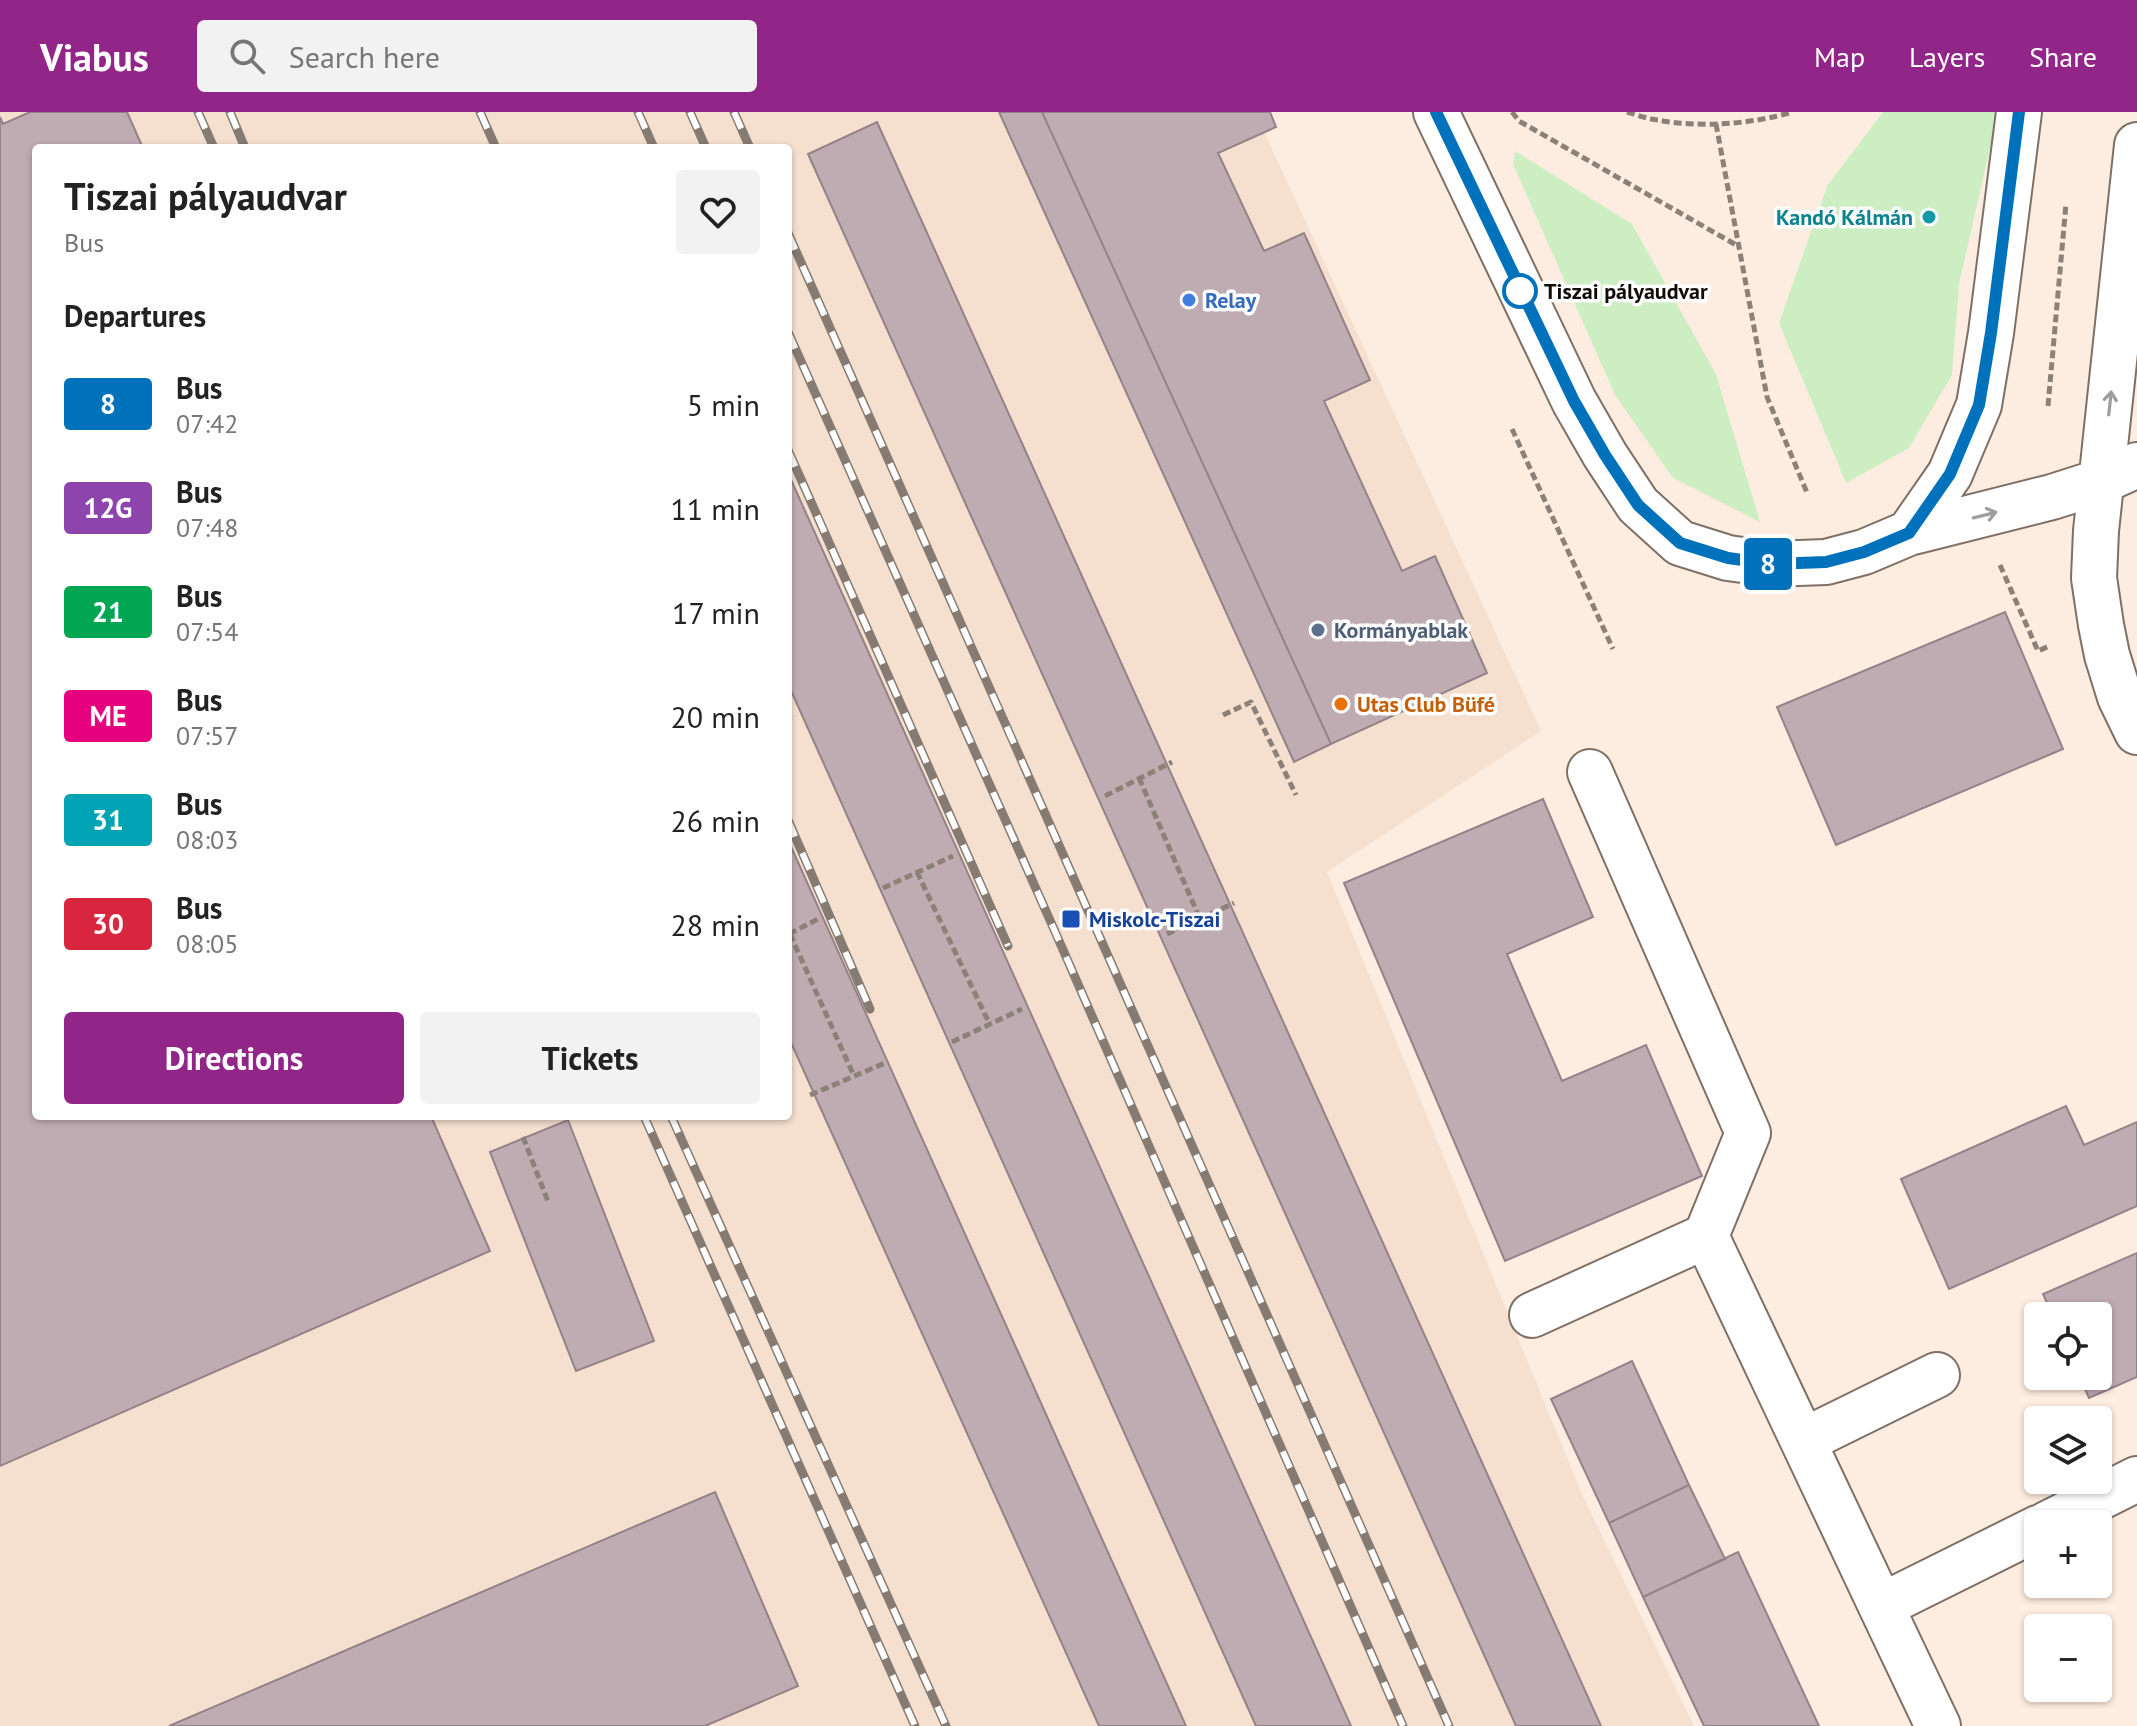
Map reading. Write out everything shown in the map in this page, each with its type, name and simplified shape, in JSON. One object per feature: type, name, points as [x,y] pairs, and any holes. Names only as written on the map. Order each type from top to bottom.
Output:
[{"type":"street","points":[[1436,112],[1574,401],[1638,505],[1680,543],[1728,558],[1772,564],[1826,562],[1864,552],[1909,533],[1996,512],[2120,473]]},
{"type":"street","points":[[1909,533],[1950,474],[1979,405],[2019,112]]},
{"type":"street","points":[[2137,145],[2120,473],[2096,531],[2094,578],[2107,655],[2120,697],[2137,732]]},
{"type":"street","points":[[1532,1315],[1706,1236],[1748,1133],[1590,772]]},
{"type":"street","points":[[1706,1236],[1938,1726]]},
{"type":"street","points":[[1803,1441],[1937,1375]]},
{"type":"street","points":[[2075,1510],[2137,1479]]},
{"type":"street","points":[[1881,1606],[2024,1535]]},
{"type":"path","points":[[1512,112],[1519,121],[1738,246]]},
{"type":"path","points":[[1627,112],[1659,121],[1716,124],[1773,118],[1792,112]]},
{"type":"path","points":[[1716,124],[1767,397],[1808,495]]},
{"type":"path","points":[[2048,406],[2066,204]]},
{"type":"path","points":[[1512,429],[1613,649]]},
{"type":"path","points":[[1998,561],[2038,651]]},
{"type":"path","points":[[1223,715],[1251,702],[1296,795]]},
{"type":"path","points":[[1105,796],[1172,762]]},
{"type":"path","points":[[1139,778],[1200,919]]},
{"type":"path","points":[[883,888],[953,856]]},
{"type":"path","points":[[917,872],[990,1025]]},
{"type":"path","points":[[1167,934],[1234,903]]},
{"type":"path","points":[[792,932],[820,918]]},
{"type":"path","points":[[792,941],[854,1076]]},
{"type":"path","points":[[952,1042],[1022,1009]]},
{"type":"path","points":[[810,1095],[885,1063]]},
{"type":"path","points":[[523,1137],[549,1204]]},
{"type":"shaded area","points":[[0,112],[1255,112],[1541,731],[1327,872],[1582,1494],[1694,1726],[0,1726]]},
{"type":"green space","points":[[1883,112],[1996,112],[1959,284],[1952,375],[1909,448],[1846,483],[1779,323],[1827,186]]},
{"type":"green space","points":[[1515,151],[1632,224],[1716,374],[1760,522],[1673,478],[1615,395],[1513,164]]},
{"type":"building","points":[[30,112],[127,112],[141,144],[32,144],[32,1120],[433,1120],[490,1251],[0,1466],[0,117],[3,124]]},
{"type":"building","points":[[999,112],[1042,112],[1331,744],[1294,762]]},
{"type":"building","points":[[1042,112],[1270,112],[1276,127],[1218,153],[1264,251],[1304,233],[1370,380],[1324,401],[1402,571],[1435,556],[1487,673],[1331,744]]},
{"type":"building","points":[[877,122],[1601,1726],[1516,1726],[808,154]]},
{"type":"building","points":[[792,482],[1351,1726],[1256,1726],[792,693]]},
{"type":"building","points":[[2005,612],[2063,749],[1836,845],[1777,707]]},
{"type":"building","points":[[1543,799],[1593,917],[1507,954],[1562,1081],[1646,1045],[1702,1176],[1505,1261],[1344,883]]},
{"type":"building","points":[[792,849],[1186,1726],[1099,1726],[792,1045]]},
{"type":"building","points":[[2066,1106],[2084,1145],[2137,1122],[2137,1206],[1949,1289],[1901,1179]]},
{"type":"building","points":[[568,1120],[654,1341],[576,1371],[490,1152]]},
{"type":"building","points":[[2137,1253],[2137,1377],[2112,1388],[2112,1302],[2047,1302],[2043,1294]]},
{"type":"building","points":[[1632,1361],[1689,1485],[1609,1523],[1551,1399]]},
{"type":"building","points":[[2085,1390],[2107,1390],[2089,1398]]},
{"type":"building","points":[[1689,1485],[1725,1559],[1643,1597],[1609,1523]]},
{"type":"building","points":[[715,1492],[798,1686],[705,1726],[169,1726]]},
{"type":"building","points":[[1738,1552],[1819,1726],[1704,1726],[1643,1597]]},
{"type":"railway","points":[[198,112],[212,144]]},
{"type":"railway","points":[[230,112],[243,144]]},
{"type":"railway","points":[[480,112],[494,144]]},
{"type":"railway","points":[[638,112],[652,144]]},
{"type":"railway","points":[[690,112],[704,144]]},
{"type":"railway","points":[[734,112],[748,144]]},
{"type":"railway","points":[[792,242],[1449,1726]]},
{"type":"railway","points":[[792,341],[1403,1726]]},
{"type":"railway","points":[[792,459],[1008,946]]},
{"type":"railway","points":[[792,829],[870,1009]]},
{"type":"railway","points":[[646,1120],[915,1726]]},
{"type":"railway","points":[[673,1120],[946,1726]]},
{"type":"bus line","name":"8","points":[[1436,112],[1574,401],[1638,505],[1680,543],[1728,558],[1772,564],[1826,562],[1864,552],[1909,533],[1950,474],[1979,405],[2019,112]]},
{"type":"place","name":"Kandó Kálmán","points":[[1929,217]]},
{"type":"place","name":"Tiszai pályaudvar","points":[[1520,291]]},
{"type":"place","name":"Relay","points":[[1189,300]]},
{"type":"place","name":"Kormányablak","points":[[1318,630]]},
{"type":"place","name":"Utas Club Büfé","points":[[1341,704]]},
{"type":"place","name":"Miskolc-Tiszai","points":[[1071,919]]}]
